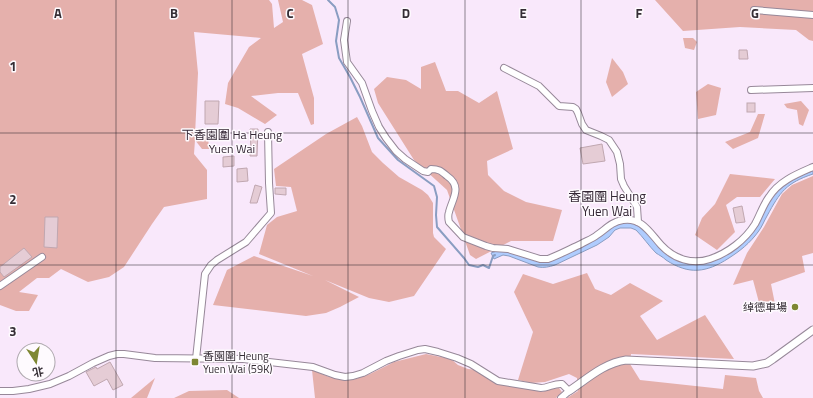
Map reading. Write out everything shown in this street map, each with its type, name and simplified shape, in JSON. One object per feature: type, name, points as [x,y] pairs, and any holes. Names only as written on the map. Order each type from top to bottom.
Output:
[{"type":"street","points":[[754,10],[813,14]]},
{"type":"street","points":[[347,20],[344,40],[347,62],[362,83],[372,111],[386,138],[396,151],[423,171],[428,172],[431,169],[438,169],[450,177],[456,191],[449,211],[449,222],[463,237],[493,248],[508,249],[548,260],[597,236],[612,223],[628,220],[636,221],[645,226],[661,246],[672,254],[688,262],[698,262],[710,259],[723,254],[743,238],[755,224],[769,197],[779,185],[793,176],[813,167]]},
{"type":"street","points":[[504,68],[539,86],[558,106],[576,109],[586,130],[609,140],[617,152],[620,164],[621,179],[637,207],[638,222]]},
{"type":"street","points":[[751,90],[813,88]]},
{"type":"street","points":[[196,359],[205,274],[217,260],[246,242],[271,212],[268,183],[268,132]]},
{"type":"street","points":[[0,286],[42,257]]},
{"type":"street","points":[[561,398],[611,363],[626,360],[753,366],[760,365],[773,359],[813,330]]},
{"type":"street","points":[[0,391],[29,389],[50,384],[93,363],[117,354],[152,358],[243,359],[309,367],[335,375],[345,376],[360,374],[396,357],[418,350],[438,352],[457,358],[474,366],[498,381],[540,388],[547,388],[557,384],[562,384],[569,391]]},
{"type":"shaded area","points":[[0,0],[269,0],[272,4],[274,28],[283,22],[278,0],[302,0],[312,5],[323,44],[302,54],[314,98],[314,124],[311,125],[298,93],[278,93],[251,96],[277,115],[265,124],[238,108],[225,104],[228,83],[249,47],[261,38],[194,32],[198,73],[195,135],[200,132],[207,136],[210,149],[202,149],[195,140],[194,154],[207,170],[207,199],[164,207],[124,267],[109,277],[88,282],[61,269],[49,278],[37,278],[19,292],[38,295],[29,311],[16,311],[0,305]]},
{"type":"shaded area","points":[[655,0],[813,0],[813,41],[809,40],[796,30],[740,27],[683,31]]},
{"type":"shaded area","points":[[683,38],[693,38],[697,42],[694,50],[685,48]]},
{"type":"shaded area","points":[[612,58],[623,72],[628,84],[612,97],[606,82]]},
{"type":"shaded area","points":[[435,62],[446,91],[458,91],[479,103],[497,91],[513,149],[487,161],[488,175],[504,191],[526,202],[562,210],[553,241],[511,241],[476,259],[470,255],[447,190],[414,160],[378,103],[374,89],[387,77],[406,80],[421,89],[421,67]]},
{"type":"shaded area","points":[[708,84],[721,88],[716,115],[698,119],[696,92]]},
{"type":"shaded area","points":[[801,101],[809,110],[803,126],[799,124],[797,110],[787,108],[784,104]]},
{"type":"shaded area","points":[[758,114],[765,114],[758,138],[733,149],[725,142],[750,132]]},
{"type":"shaded area","points":[[357,117],[372,152],[399,177],[428,195],[433,203],[434,237],[446,249],[414,296],[389,302],[369,298],[325,280],[359,297],[326,313],[306,316],[213,305],[227,270],[254,256],[313,276],[259,254],[267,225],[277,217],[297,211],[291,187],[276,186],[274,169],[326,134]]},
{"type":"shaded area","points":[[730,174],[775,179],[760,197],[737,197],[726,205],[735,232],[717,250],[695,235],[702,218],[715,204]]},
{"type":"shaded area","points":[[813,176],[813,253],[802,256],[805,272],[771,284],[775,304],[761,310],[753,280],[733,285],[747,253],[764,227],[782,194],[792,185]]},
{"type":"shaded area","points":[[587,273],[595,289],[611,295],[630,283],[663,301],[640,316],[657,340],[705,315],[734,359],[631,354],[630,364],[640,380],[723,389],[725,375],[756,378],[759,391],[763,398],[567,398],[578,391],[577,378],[569,374],[545,382],[531,383],[518,380],[533,332],[514,292],[523,274],[553,284]]},
{"type":"shaded area","points":[[426,354],[451,359],[458,365],[468,369],[477,370],[521,387],[542,392],[559,388],[562,392],[556,398],[315,398],[312,370],[329,377],[352,380],[370,374],[394,362]]},
{"type":"shaded area","points":[[155,378],[147,398],[131,398]]},
{"type":"shaded area","points":[[227,390],[239,398],[174,398],[189,391]]},
{"type":"water","points":[[813,171],[813,174],[796,181],[785,189],[752,240],[733,255],[713,267],[690,270],[674,265],[656,253],[636,230],[631,228],[620,228],[615,230],[609,237],[597,245],[549,267],[538,267],[503,255],[494,259],[491,253],[500,250],[508,251],[539,261],[611,226],[626,221],[636,224],[669,254],[678,260],[688,264],[697,264],[737,246],[772,195],[792,178]]},
{"type":"building","points":[[739,50],[747,50],[748,59],[739,59]]},
{"type":"building","points":[[205,101],[219,101],[218,124],[205,124]]},
{"type":"building","points":[[747,103],[755,103],[755,112],[747,112]]},
{"type":"building","points":[[250,129],[258,129],[257,156],[250,156]]},
{"type":"building","points":[[602,144],[605,161],[583,164],[580,148]]},
{"type":"building","points":[[234,156],[234,166],[223,167],[223,157]]},
{"type":"building","points":[[247,168],[248,181],[237,182],[237,169]]},
{"type":"building","points":[[255,185],[262,187],[257,203],[250,203]]},
{"type":"building","points":[[275,188],[286,188],[286,195],[275,194]]},
{"type":"building","points":[[742,206],[745,222],[736,223],[733,208]]},
{"type":"building","points":[[45,217],[58,217],[57,248],[44,247]]},
{"type":"building","points":[[24,248],[32,257],[4,277],[0,272],[0,267]]},
{"type":"building","points":[[110,362],[123,385],[113,390],[107,379],[94,386],[86,372],[96,367],[97,369]]},
{"type":"waterway","points":[[328,0],[335,7],[339,20],[336,41],[339,58],[360,97],[378,138],[398,160],[434,186],[437,197],[437,227],[469,265],[478,267],[483,265],[489,268],[493,256],[495,255]]},
{"type":"place","name":"绰德車場","points":[[795,307]]},
{"type":"place","name":"香園圍 Heung Yuen Wai (59K)","points":[[195,362]]},
{"type":"district","name":"下香園圍 Ha Heung Yuen Wai","points":[[232,142]]},
{"type":"district","name":"香園圍 Heung Yuen Wai","points":[[607,204]]}]
